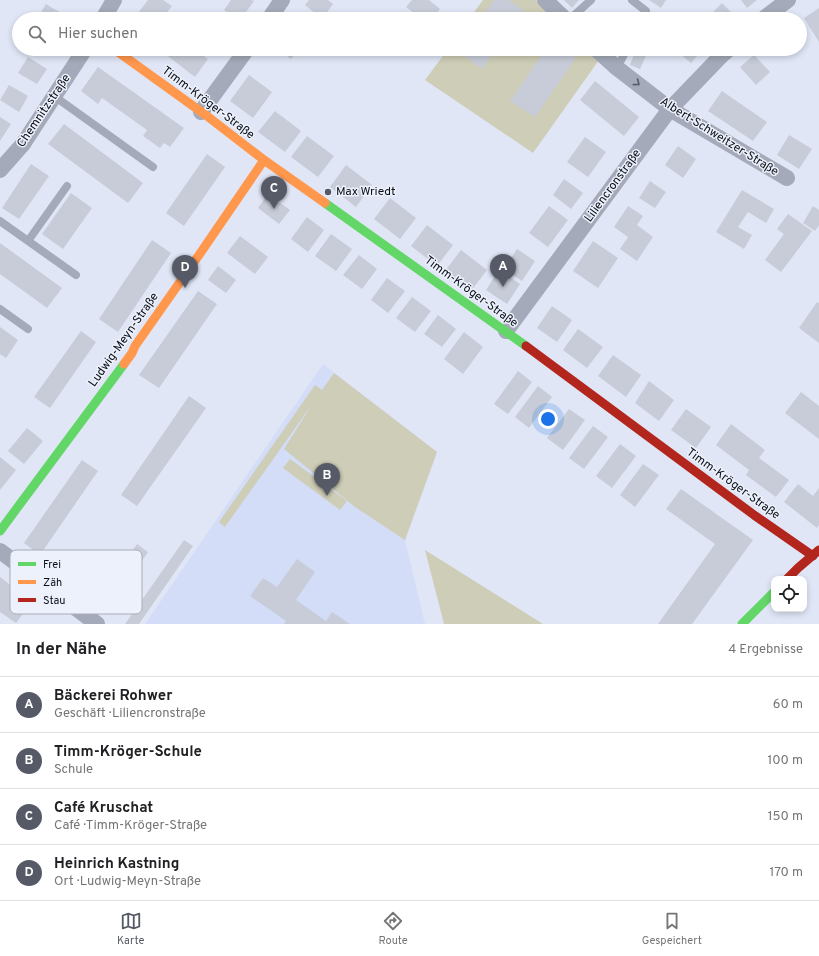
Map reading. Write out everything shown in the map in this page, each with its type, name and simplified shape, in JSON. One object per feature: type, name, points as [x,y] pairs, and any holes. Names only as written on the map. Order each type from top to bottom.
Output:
[{"type":"street","points":[[107,12],[114,0]]},
{"type":"street","points":[[274,12],[282,0]]},
{"type":"street","points":[[545,0],[558,12]]},
{"type":"street","points":[[772,12],[788,0]]},
{"type":"street","name":"Chemnitzstraße","points":[[0,170],[23,144],[80,56]]},
{"type":"street","name":"Timm-Kröger-Straße","points":[[124,56],[202,112],[264,160],[506,331],[778,532],[795,544],[816,553]]},
{"type":"street","points":[[202,112],[242,56]]},
{"type":"street","name":"Albert-Schweitzer-Straße","points":[[604,56],[670,109],[787,178]]},
{"type":"street","name":"Liliencronstraße","points":[[506,331],[670,109],[721,56]]},
{"type":"street","name":"Ludwig-Meyn-Straße","points":[[0,531],[132,353],[135,346],[264,160]]},
{"type":"street","points":[[0,551],[10,559]]},
{"type":"street","points":[[790,576],[816,553]]},
{"type":"street","points":[[742,624],[771,595]]},
{"type":"street","points":[[84,614],[97,624]]},
{"type":"lane","points":[[578,12],[591,0]]},
{"type":"lane","points":[[632,0],[646,12]]},
{"type":"lane","points":[[617,68],[623,56]]},
{"type":"lane","points":[[54,96],[153,167]]},
{"type":"lane","points":[[28,241],[67,186]]},
{"type":"lane","points":[[0,221],[76,275]]},
{"type":"lane","points":[[0,309],[28,329]]},
{"type":"shaded area","points":[[323,364],[437,452],[405,540],[425,624],[145,624]]},
{"type":"green space","points":[[483,0],[536,0],[549,12],[474,12]]},
{"type":"green space","points":[[443,56],[595,56],[599,60],[533,153],[425,80]]},
{"type":"green space","points":[[334,373],[437,452],[405,540],[355,507],[284,449],[313,403],[225,527],[219,522],[315,385],[322,390]]},
{"type":"green space","points":[[290,459],[347,501],[340,510],[283,468]]},
{"type":"green space","points":[[425,550],[543,624],[444,624]]},
{"type":"building","points":[[148,0],[163,0],[172,6],[167,12],[139,12]]},
{"type":"building","points":[[231,0],[254,1],[246,12],[227,12],[224,10]]},
{"type":"building","points":[[309,0],[328,0],[333,4],[327,12],[314,12],[305,5]]},
{"type":"building","points":[[412,0],[429,0],[440,9],[438,12],[413,12],[406,7]]},
{"type":"building","points":[[494,0],[509,0],[524,11],[523,12],[485,12]]},
{"type":"building","points":[[564,0],[579,0],[572,8]]},
{"type":"building","points":[[649,0],[666,0],[661,8]]},
{"type":"building","points":[[741,0],[757,0],[747,8]]},
{"type":"building","points":[[722,3],[731,12],[713,12]]},
{"type":"building","points":[[46,4],[59,12],[41,12]]},
{"type":"building","points":[[819,8],[819,42],[807,23],[807,16]]},
{"type":"building","points":[[168,56],[204,56],[208,59],[195,77]]},
{"type":"building","points":[[464,56],[491,56],[482,69]]},
{"type":"building","points":[[541,56],[573,56],[576,58],[535,117],[510,101]]},
{"type":"building","points":[[633,56],[646,56],[640,69],[630,65]]},
{"type":"building","points":[[682,56],[697,56],[691,63]]},
{"type":"building","points":[[753,56],[755,56],[770,72],[756,85],[740,67]]},
{"type":"building","points":[[28,57],[47,69],[37,84],[18,73]]},
{"type":"building","points":[[98,67],[184,128],[170,147],[164,143],[160,148],[143,136],[147,130],[102,98],[98,104],[81,91]]},
{"type":"building","points":[[249,75],[272,92],[253,118],[230,101]]},
{"type":"building","points":[[595,81],[639,117],[624,136],[580,100]]},
{"type":"building","points":[[9,85],[28,96],[19,112],[0,100]]},
{"type":"building","points":[[722,91],[767,122],[753,141],[708,111]]},
{"type":"building","points":[[275,111],[301,131],[285,152],[258,132]]},
{"type":"building","points":[[0,117],[11,124],[0,141]]},
{"type":"building","points":[[64,124],[143,183],[128,203],[48,144]]},
{"type":"building","points":[[789,135],[812,149],[799,169],[777,155]]},
{"type":"building","points":[[307,136],[334,156],[318,177],[291,157]]},
{"type":"building","points":[[585,137],[606,152],[588,177],[567,162]]},
{"type":"building","points":[[678,146],[696,159],[683,178],[665,165]]},
{"type":"building","points":[[207,154],[225,167],[184,226],[166,213]]},
{"type":"building","points":[[31,164],[49,176],[19,219],[2,208]]},
{"type":"building","points":[[346,165],[372,185],[356,207],[330,187]]},
{"type":"building","points":[[564,179],[583,193],[571,209],[553,195]]},
{"type":"building","points":[[650,181],[666,192],[655,208],[639,198]]},
{"type":"building","points":[[742,190],[774,209],[766,223],[748,212],[738,227],[752,235],[744,249],[716,232]]},
{"type":"building","points":[[71,193],[92,208],[63,249],[42,234]]},
{"type":"building","points":[[268,194],[290,210],[279,224],[258,208]]},
{"type":"building","points":[[390,198],[416,218],[400,239],[374,219]]},
{"type":"building","points":[[549,206],[568,220],[548,247],[529,233]]},
{"type":"building","points":[[628,206],[643,216],[637,225],[653,237],[637,261],[620,249],[628,237],[614,227]]},
{"type":"building","points":[[813,206],[819,210],[819,225],[815,231],[803,223]]},
{"type":"building","points":[[788,214],[812,231],[781,272],[765,260],[784,234],[777,229]]},
{"type":"building","points":[[307,217],[324,230],[308,252],[291,239]]},
{"type":"building","points":[[427,225],[453,245],[437,266],[411,246]]},
{"type":"building","points":[[331,234],[352,249],[336,271],[315,256]]},
{"type":"building","points":[[240,236],[268,257],[255,274],[227,253]]},
{"type":"building","points":[[152,240],[171,253],[118,332],[99,319]]},
{"type":"building","points":[[593,241],[618,258],[598,288],[573,271]]},
{"type":"building","points":[[0,243],[62,288],[47,308],[0,274]]},
{"type":"building","points":[[517,249],[535,261],[522,281],[504,269]]},
{"type":"building","points":[[461,250],[487,270],[471,291],[445,271]]},
{"type":"building","points":[[359,255],[377,269],[362,289],[343,275]]},
{"type":"building","points":[[218,266],[236,280],[226,293],[208,280]]},
{"type":"building","points":[[499,270],[520,284],[507,304],[486,290]]},
{"type":"building","points":[[387,278],[405,291],[388,313],[371,300]]},
{"type":"building","points":[[198,291],[217,304],[159,388],[139,375]]},
{"type":"building","points":[[412,297],[431,311],[415,332],[396,318]]},
{"type":"building","points":[[817,302],[819,303],[819,343],[799,328]]},
{"type":"building","points":[[552,306],[572,320],[557,342],[537,328]]},
{"type":"building","points":[[438,315],[456,329],[442,347],[424,334]]},
{"type":"building","points":[[0,327],[18,340],[6,358],[0,354]]},
{"type":"building","points":[[578,329],[603,347],[587,368],[563,350]]},
{"type":"building","points":[[81,331],[96,342],[50,408],[34,397]]},
{"type":"building","points":[[464,332],[483,347],[463,374],[444,359]]},
{"type":"building","points":[[613,355],[641,375],[626,397],[598,376]]},
{"type":"building","points":[[518,371],[532,382],[508,414],[494,404]]},
{"type":"building","points":[[649,381],[674,400],[659,421],[635,403]]},
{"type":"building","points":[[538,386],[552,397],[529,428],[515,417]]},
{"type":"building","points":[[801,392],[819,406],[819,439],[785,413]]},
{"type":"building","points":[[189,396],[206,408],[137,506],[121,495]]},
{"type":"building","points":[[569,409],[585,420],[563,450],[547,438]]},
{"type":"building","points":[[686,409],[711,427],[696,448],[671,430]]},
{"type":"building","points":[[731,424],[765,450],[759,458],[789,480],[776,497],[746,475],[749,470],[716,445]]},
{"type":"building","points":[[593,426],[608,437],[584,469],[569,458]]},
{"type":"building","points":[[27,428],[43,441],[24,464],[8,451]]},
{"type":"building","points":[[620,444],[636,456],[612,488],[596,476]]},
{"type":"building","points":[[0,457],[16,470],[0,490]]},
{"type":"building","points":[[82,460],[98,471],[43,550],[33,550],[24,543]]},
{"type":"building","points":[[643,464],[659,475],[635,507],[620,495]]},
{"type":"building","points":[[798,484],[813,496],[819,488],[819,525],[817,528],[784,502]]},
{"type":"building","points":[[681,489],[753,540],[692,624],[658,624],[715,544],[666,509]]},
{"type":"building","points":[[184,540],[193,546],[139,624],[125,624],[132,614],[142,614],[142,600]]},
{"type":"building","points":[[137,544],[148,552],[142,561],[142,550],[133,550]]},
{"type":"building","points":[[297,559],[315,572],[296,600],[326,621],[332,612],[350,624],[284,624],[286,621],[250,596],[263,578],[277,587]]},
{"type":"building","points":[[0,577],[10,585],[10,614],[23,614],[16,623],[0,612]]},
{"type":"traffic: fast","points":[[325,203],[526,346]]},
{"type":"traffic: fast","points":[[0,531],[124,364]]},
{"type":"traffic: fast","points":[[742,624],[771,595]]},
{"type":"traffic: slow","points":[[124,56],[207,116],[264,160],[325,203]]},
{"type":"traffic: slow","points":[[124,364],[264,160]]},
{"type":"traffic: jam","points":[[526,346],[754,515],[813,556]]},
{"type":"traffic: jam","points":[[790,576],[819,550]]},
{"type":"place","name":"Max Wriedt","points":[[328,192]]},
{"type":"place","name":"Café Kruschat","points":[[274,209]]},
{"type":"place","name":"Bäckerei Rohwer","points":[[503,287]]},
{"type":"place","name":"Heinrich Kastning","points":[[185,288]]},
{"type":"place","name":"Timm-Kröger-Schule","points":[[327,496]]}]
